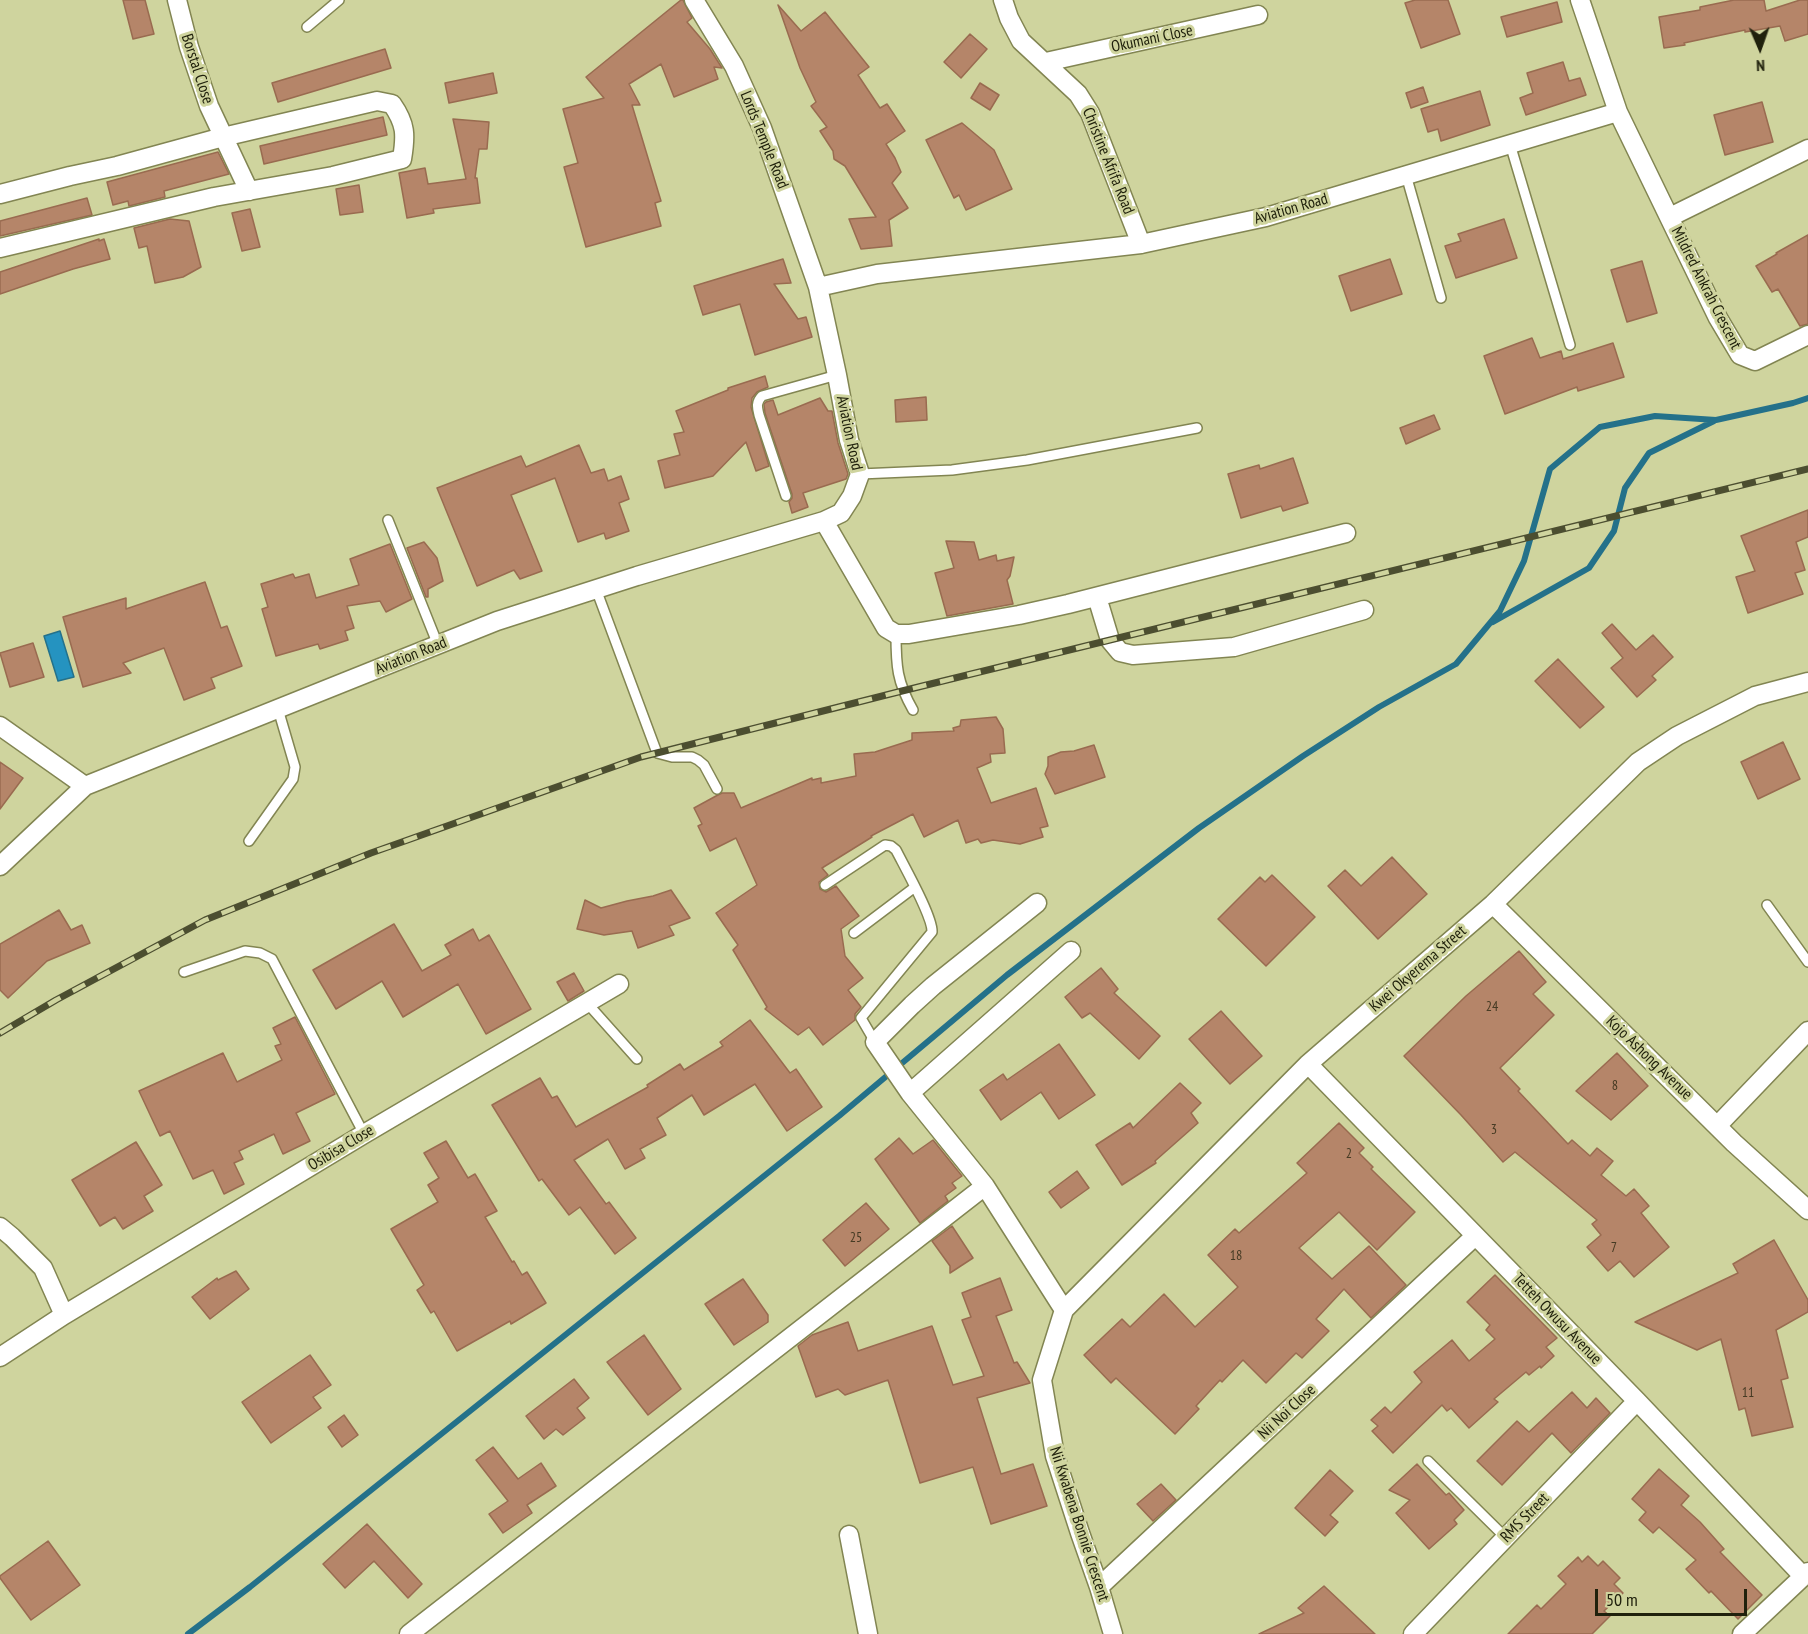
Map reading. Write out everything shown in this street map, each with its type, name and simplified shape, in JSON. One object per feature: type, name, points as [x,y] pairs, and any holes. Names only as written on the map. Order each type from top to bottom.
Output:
[{"type":"street","name":"Borstal Close","points":[[177,0],[189,47],[209,106],[249,190]]},
{"type":"street","name":"Lords Temple Road","points":[[694,0],[734,66],[762,128],[818,287]]},
{"type":"street","name":"Christine Afrifa Road","points":[[1003,0],[1021,41],[1078,94],[1090,113],[1140,244]]},
{"type":"street","name":"Mildred Ankrah Crescent","points":[[1580,0],[1618,112],[1718,318],[1740,355],[1755,361],[1808,335]]},
{"type":"street","name":"Okumani Close","points":[[1046,62],[1258,15]]},
{"type":"street","points":[[0,194],[117,166],[223,137],[377,101],[392,104],[401,117],[406,137],[402,159],[333,176],[214,197],[0,248]]},
{"type":"street","name":"Aviation Road","points":[[0,866],[85,786],[497,621],[824,521],[841,513],[852,496],[860,474],[849,440],[818,287],[878,274],[1140,244],[1266,217],[1618,112]]},
{"type":"street","name":"Mildred Ankrah Crescent","points":[[1670,218],[1808,149]]},
{"type":"street","points":[[824,521],[886,628],[896,634],[909,634],[1019,615],[1346,533]]},
{"type":"street","points":[[1097,597],[1110,640],[1120,652],[1133,655],[1234,647],[1364,610]]},
{"type":"street","name":"Kwei Okyerema Street","points":[[1064,1310],[1308,1064],[1493,904],[1638,762],[1677,736],[1755,696],[1808,682]]},
{"type":"street","points":[[0,726],[85,786]]},
{"type":"street","points":[[1037,903],[912,1005],[878,1048],[910,1093],[985,1186],[1064,1310]]},
{"type":"street","name":"Kojo Ashong Avenue","points":[[1493,904],[1734,1143],[1808,1210]]},
{"type":"street","points":[[910,1093],[1071,951]]},
{"type":"street","name":"Osibisa Close","points":[[0,1357],[64,1315],[364,1134],[619,984]]},
{"type":"street","points":[[1718,1125],[1808,1031]]},
{"type":"street","name":"Tetteh Owusu Avenue","points":[[1308,1064],[1805,1574]]},
{"type":"street","points":[[409,1634],[985,1186]]},
{"type":"street","points":[[0,1227],[43,1268],[64,1315]]},
{"type":"street","name":"Nii Noi Close","points":[[1099,1587],[1475,1236]]},
{"type":"street","name":"Nii Kwabena Bonnie Crescent","points":[[1064,1310],[1042,1380],[1055,1456],[1113,1634]]},
{"type":"street","name":"RMS Street","points":[[1413,1634],[1637,1401]]},
{"type":"street","points":[[849,1535],[868,1634]]},
{"type":"street","points":[[1742,1634],[1805,1574]]},
{"type":"lane","points":[[307,27],[339,0]]},
{"type":"lane","points":[[1510,144],[1570,345]]},
{"type":"lane","points":[[1406,175],[1441,298]]},
{"type":"lane","points":[[786,495],[759,415],[757,405],[759,400],[762,396],[837,375]]},
{"type":"lane","points":[[860,474],[952,470],[1027,460],[1197,428]]},
{"type":"lane","points":[[388,520],[438,645]]},
{"type":"lane","points":[[596,590],[657,753],[672,757],[692,757],[698,760],[704,765],[717,789]]},
{"type":"lane","points":[[896,634],[896,664],[900,684],[913,710]]},
{"type":"lane","points":[[249,841],[293,779],[295,766],[278,709]]},
{"type":"lane","points":[[825,885],[885,845],[891,846],[896,850],[932,924],[932,932],[861,1018],[878,1048]]},
{"type":"lane","points":[[854,933],[915,887]]},
{"type":"lane","points":[[1767,904],[1808,962]]},
{"type":"lane","points":[[184,972],[245,951],[272,959],[364,1134]]},
{"type":"lane","points":[[587,1002],[637,1059]]},
{"type":"lane","points":[[1428,1461],[1506,1538]]},
{"type":"water","points":[[60,631],[74,677],[58,681],[44,636]]},
{"type":"building","points":[[123,0],[145,0],[154,34],[133,39]]},
{"type":"building","points":[[681,0],[692,18],[687,22],[710,49],[722,68],[714,67],[718,79],[674,97],[661,64],[629,84],[640,105],[632,105],[661,201],[655,203],[661,226],[586,247],[564,167],[578,163],[563,109],[604,98],[586,77]]},
{"type":"building","points":[[1415,0],[1448,0],[1460,34],[1421,48],[1405,3]]},
{"type":"building","points":[[1734,0],[1764,0],[1766,11],[1800,0],[1808,0],[1808,34],[1785,41],[1780,26],[1745,32],[1745,30],[1664,48],[1659,17],[1700,10],[1700,7]]},
{"type":"building","points":[[1557,2],[1562,22],[1507,37],[1501,17]]},
{"type":"building","points":[[778,5],[801,31],[825,12],[869,67],[858,75],[880,108],[887,104],[905,131],[886,144],[901,172],[892,183],[908,208],[889,220],[892,246],[861,249],[849,219],[876,217],[845,166],[834,159],[833,151],[820,131],[827,127],[811,106],[816,102],[800,68]]},
{"type":"building","points":[[970,34],[987,49],[961,78],[944,62]]},
{"type":"building","points":[[385,49],[391,68],[278,102],[272,83]]},
{"type":"building","points":[[1563,62],[1569,81],[1580,78],[1586,95],[1526,115],[1520,98],[1533,93],[1527,73]]},
{"type":"building","points":[[493,73],[497,93],[449,103],[445,83]]},
{"type":"building","points":[[980,83],[999,95],[990,110],[971,98]]},
{"type":"building","points":[[1423,87],[1428,102],[1411,108],[1406,93]]},
{"type":"building","points":[[1480,91],[1490,125],[1441,141],[1438,129],[1428,132],[1421,109]]},
{"type":"building","points":[[1762,102],[1773,142],[1725,155],[1714,115]]},
{"type":"building","points":[[383,117],[387,135],[264,164],[260,146]]},
{"type":"building","points":[[453,119],[489,122],[487,149],[479,149],[475,178],[477,178],[480,203],[433,209],[434,213],[407,218],[399,173],[425,168],[428,184],[466,179]]},
{"type":"building","points":[[962,123],[994,150],[1012,189],[966,210],[959,195],[954,198],[926,140]]},
{"type":"building","points":[[218,152],[229,174],[164,191],[165,197],[129,206],[128,201],[113,205],[107,182]]},
{"type":"building","points":[[359,185],[363,212],[340,215],[336,189]]},
{"type":"building","points":[[87,198],[92,215],[0,236],[0,221]]},
{"type":"building","points":[[250,209],[260,247],[242,251],[232,213]]},
{"type":"building","points":[[170,219],[189,221],[201,267],[183,277],[155,283],[147,246],[139,248],[134,228]]},
{"type":"building","points":[[1504,219],[1517,258],[1456,278],[1445,246],[1461,241],[1458,234]]},
{"type":"building","points":[[1808,235],[1808,324],[1800,326],[1778,289],[1772,292],[1756,266]]},
{"type":"building","points":[[99,239],[99,241],[104,239],[110,259],[0,294],[0,272]]},
{"type":"building","points":[[783,259],[791,283],[774,284],[798,319],[806,317],[812,337],[755,355],[740,304],[703,315],[694,286]]},
{"type":"building","points":[[1390,259],[1402,294],[1351,311],[1339,276]]},
{"type":"building","points":[[1642,261],[1657,313],[1627,322],[1611,270]]},
{"type":"building","points":[[1532,338],[1540,358],[1561,351],[1563,359],[1613,343],[1624,377],[1578,391],[1577,387],[1505,414],[1484,356]]},
{"type":"building","points":[[765,376],[768,387],[757,392],[752,398],[751,407],[769,466],[756,471],[746,442],[713,476],[665,488],[658,461],[680,455],[674,434],[684,432],[676,411],[728,390],[728,388]]},
{"type":"building","points":[[926,397],[927,420],[896,422],[895,400]]},
{"type":"building","points":[[820,398],[828,411],[832,411],[838,443],[848,474],[846,479],[803,493],[808,507],[792,513],[789,502],[792,494],[764,404],[773,400],[778,415]]},
{"type":"building","points":[[1434,415],[1440,429],[1406,444],[1400,428]]},
{"type":"building","points":[[579,445],[591,473],[604,469],[608,481],[621,476],[629,499],[619,503],[629,531],[606,539],[604,533],[578,542],[555,478],[511,495],[542,571],[520,579],[514,570],[477,586],[437,488],[521,456],[526,467]]},
{"type":"building","points":[[1293,458],[1308,503],[1283,511],[1281,506],[1241,518],[1228,474],[1259,465],[1260,469]]},
{"type":"building","points":[[1808,510],[1808,537],[1796,542],[1805,570],[1795,573],[1803,594],[1748,613],[1736,577],[1755,571],[1741,536]]},
{"type":"building","points":[[946,541],[974,542],[979,560],[996,555],[997,561],[1014,557],[1007,580],[1013,604],[947,616],[935,573],[954,568]]},
{"type":"building","points":[[424,542],[437,558],[443,581],[428,589],[428,597],[426,597],[407,548]]},
{"type":"building","points":[[390,544],[412,599],[386,612],[380,601],[347,606],[354,628],[345,631],[348,640],[320,649],[318,644],[276,656],[262,609],[268,607],[261,584],[293,574],[295,578],[309,574],[316,598],[359,585],[350,559]]},
{"type":"building","points":[[205,582],[221,628],[227,626],[242,666],[211,678],[215,688],[184,700],[164,648],[123,663],[131,673],[83,687],[63,617],[126,598],[126,609]]},
{"type":"building","points":[[1612,624],[1636,650],[1653,635],[1673,657],[1652,676],[1656,680],[1637,697],[1611,668],[1623,658],[1602,633]]},
{"type":"building","points":[[33,643],[44,677],[10,687],[0,653]]},
{"type":"building","points":[[1558,659],[1604,707],[1580,728],[1535,681]]},
{"type":"building","points":[[996,717],[1003,729],[1005,753],[990,754],[991,762],[977,768],[991,803],[1036,788],[1048,826],[1040,828],[1043,837],[1020,844],[993,840],[981,843],[978,839],[966,843],[958,820],[924,837],[913,814],[871,836],[822,868],[828,875],[819,882],[820,889],[826,892],[836,886],[859,916],[841,929],[845,956],[863,978],[848,990],[861,1007],[855,1014],[855,1020],[823,1045],[809,1027],[798,1035],[765,1009],[767,1007],[733,950],[738,945],[716,913],[757,885],[736,838],[710,851],[698,826],[702,824],[694,808],[722,793],[734,793],[741,808],[812,778],[812,780],[821,778],[821,783],[856,776],[854,754],[875,752],[912,740],[912,733],[954,731],[953,728],[960,726],[961,720]]},
{"type":"building","points":[[1783,742],[1800,779],[1758,799],[1741,762]]},
{"type":"building","points":[[1094,745],[1105,777],[1055,794],[1045,774],[1048,757]]},
{"type":"building","points":[[0,762],[23,778],[0,809]]},
{"type":"building","points":[[1392,857],[1427,894],[1378,939],[1328,886],[1345,870],[1361,886]]},
{"type":"building","points":[[1272,875],[1315,917],[1266,966],[1218,919],[1260,877],[1265,882]]},
{"type":"building","points":[[671,890],[690,918],[669,926],[674,935],[638,948],[632,931],[604,935],[577,929],[585,900],[601,908]]},
{"type":"building","points":[[59,910],[71,930],[82,925],[90,943],[47,961],[8,998],[0,990],[0,944]]},
{"type":"building","points":[[394,924],[422,971],[451,955],[445,945],[473,929],[479,941],[489,935],[531,1009],[486,1034],[458,984],[403,1017],[382,981],[336,1009],[313,970]]},
{"type":"building","points":[[1519,951],[1546,982],[1533,994],[1554,1015],[1500,1068],[1520,1089],[1518,1091],[1568,1144],[1572,1140],[1590,1156],[1597,1148],[1613,1161],[1601,1175],[1626,1196],[1634,1189],[1649,1206],[1641,1213],[1669,1247],[1634,1277],[1620,1261],[1608,1271],[1587,1247],[1601,1235],[1592,1224],[1597,1220],[1515,1152],[1503,1162],[1404,1056],[1466,996]]},
{"type":"building","points":[[1101,968],[1118,989],[1114,993],[1160,1036],[1139,1059],[1090,1013],[1082,1018],[1065,997]]},
{"type":"building","points":[[574,973],[584,991],[568,1001],[557,982]]},
{"type":"building","points":[[1221,1011],[1262,1056],[1230,1084],[1189,1039]]},
{"type":"building","points":[[295,1017],[335,1094],[296,1113],[310,1141],[283,1154],[274,1134],[239,1151],[243,1159],[234,1163],[244,1184],[224,1194],[213,1170],[193,1179],[170,1131],[160,1136],[139,1091],[223,1053],[237,1082],[282,1060],[275,1046],[281,1044],[273,1028]]},
{"type":"building","points":[[750,1020],[790,1073],[796,1069],[822,1107],[787,1131],[755,1084],[704,1115],[692,1095],[657,1118],[666,1135],[640,1149],[645,1158],[625,1169],[608,1139],[574,1160],[606,1204],[609,1202],[636,1238],[615,1254],[580,1207],[569,1215],[542,1179],[539,1181],[492,1105],[540,1078],[552,1098],[557,1096],[576,1127],[648,1087],[647,1085],[680,1064],[684,1070],[723,1046],[720,1042]]},
{"type":"building","points":[[1059,1044],[1095,1095],[1059,1119],[1041,1092],[1001,1120],[980,1090],[1003,1074],[1007,1080]]},
{"type":"building","points":[[1617,1053],[1648,1086],[1611,1120],[1576,1091]]},
{"type":"building","points":[[1180,1083],[1201,1103],[1191,1113],[1198,1123],[1155,1161],[1156,1163],[1122,1185],[1096,1145],[1130,1123],[1133,1128]]},
{"type":"building","points":[[1339,1123],[1364,1148],[1359,1153],[1373,1167],[1371,1169],[1415,1212],[1377,1250],[1339,1212],[1299,1248],[1332,1279],[1369,1246],[1406,1285],[1371,1318],[1344,1289],[1316,1319],[1329,1331],[1302,1358],[1296,1353],[1266,1383],[1243,1360],[1196,1406],[1199,1409],[1175,1434],[1116,1378],[1111,1383],[1084,1355],[1122,1319],[1130,1327],[1164,1294],[1195,1327],[1238,1287],[1208,1255],[1235,1229],[1239,1233],[1307,1173],[1297,1163]]},
{"type":"building","points":[[899,1138],[913,1154],[933,1140],[962,1176],[952,1183],[956,1188],[945,1196],[948,1201],[920,1223],[875,1159]]},
{"type":"building","points":[[446,1141],[468,1178],[475,1174],[497,1211],[485,1217],[512,1262],[514,1261],[522,1275],[527,1272],[546,1303],[511,1324],[510,1321],[457,1351],[434,1311],[431,1313],[417,1290],[424,1285],[391,1229],[438,1202],[428,1185],[439,1178],[424,1153]]},
{"type":"building","points":[[136,1142],[162,1185],[144,1196],[153,1211],[123,1229],[115,1217],[100,1226],[72,1180]]},
{"type":"building","points":[[1077,1171],[1089,1188],[1061,1208],[1049,1192]]},
{"type":"building","points":[[866,1203],[889,1229],[845,1266],[823,1240]]},
{"type":"building","points":[[952,1226],[973,1258],[950,1273],[950,1266],[932,1241]]},
{"type":"building","points":[[1774,1240],[1808,1300],[1808,1312],[1776,1330],[1788,1378],[1781,1380],[1793,1427],[1752,1436],[1745,1408],[1739,1410],[1721,1339],[1697,1350],[1635,1322],[1738,1273],[1733,1264]]},
{"type":"building","points":[[236,1271],[249,1289],[210,1319],[192,1297],[217,1278],[218,1280]]},
{"type":"building","points":[[1495,1275],[1557,1338],[1546,1347],[1554,1356],[1529,1375],[1526,1372],[1494,1399],[1498,1402],[1469,1428],[1451,1408],[1447,1411],[1442,1405],[1393,1453],[1372,1431],[1378,1426],[1371,1420],[1385,1407],[1391,1413],[1422,1382],[1414,1372],[1452,1340],[1469,1361],[1495,1339],[1486,1330],[1490,1325],[1467,1302]]},
{"type":"building","points":[[1000,1278],[1012,1310],[996,1316],[1014,1363],[1017,1362],[1030,1383],[977,1398],[1001,1474],[1033,1464],[1047,1506],[991,1524],[973,1467],[920,1483],[888,1380],[845,1395],[838,1389],[816,1397],[798,1346],[812,1335],[848,1322],[858,1351],[932,1326],[953,1385],[984,1376],[962,1320],[971,1317],[962,1293]]},
{"type":"building","points":[[743,1279],[768,1315],[768,1322],[734,1345],[705,1304]]},
{"type":"building","points":[[644,1335],[681,1389],[648,1415],[607,1362]]},
{"type":"building","points":[[310,1355],[331,1385],[313,1397],[321,1408],[271,1443],[242,1402]]},
{"type":"building","points":[[574,1379],[589,1398],[577,1408],[585,1418],[563,1435],[556,1429],[544,1439],[526,1416]]},
{"type":"building","points":[[1572,1392],[1587,1408],[1596,1398],[1610,1413],[1571,1453],[1552,1433],[1502,1485],[1477,1461],[1517,1421],[1529,1432]]},
{"type":"building","points":[[344,1415],[358,1435],[342,1447],[328,1427]]},
{"type":"building","points":[[493,1447],[518,1479],[541,1463],[556,1486],[527,1505],[532,1513],[503,1533],[489,1514],[508,1501],[476,1460]]},
{"type":"building","points":[[1417,1464],[1446,1495],[1449,1493],[1464,1510],[1454,1520],[1457,1524],[1429,1549],[1396,1513],[1410,1500],[1389,1490]]},
{"type":"building","points":[[1659,1469],[1689,1496],[1681,1505],[1700,1522],[1724,1549],[1720,1552],[1762,1595],[1738,1619],[1686,1569],[1696,1560],[1659,1527],[1653,1533],[1639,1520],[1646,1512],[1632,1499]]},
{"type":"building","points":[[1330,1470],[1353,1491],[1330,1515],[1338,1522],[1325,1536],[1295,1508]]},
{"type":"building","points":[[1161,1484],[1176,1500],[1153,1521],[1137,1504]]},
{"type":"building","points":[[367,1524],[422,1584],[408,1598],[374,1561],[345,1588],[323,1564]]},
{"type":"building","points":[[48,1541],[80,1585],[31,1620],[0,1576]]},
{"type":"building","points":[[1588,1556],[1598,1566],[1603,1561],[1620,1578],[1614,1584],[1623,1593],[1604,1611],[1610,1616],[1592,1634],[1508,1634],[1537,1605],[1541,1609],[1566,1584],[1558,1576],[1578,1557],[1582,1562]]},
{"type":"building","points":[[1324,1586],[1375,1634],[1259,1634],[1304,1613],[1298,1608]]},
{"type":"waterway","points":[[188,1634],[250,1587],[839,1116],[1007,975],[1199,828],[1379,707],[1456,664],[1500,611],[1524,561],[1550,469],[1600,427],[1655,416],[1716,420],[1808,398]]},
{"type":"waterway","points":[[1493,622],[1589,568],[1614,531],[1625,488],[1649,453],[1714,421]]},
{"type":"railway","points":[[0,1033],[56,1000],[205,920],[371,853],[641,757],[1808,469]]}]
